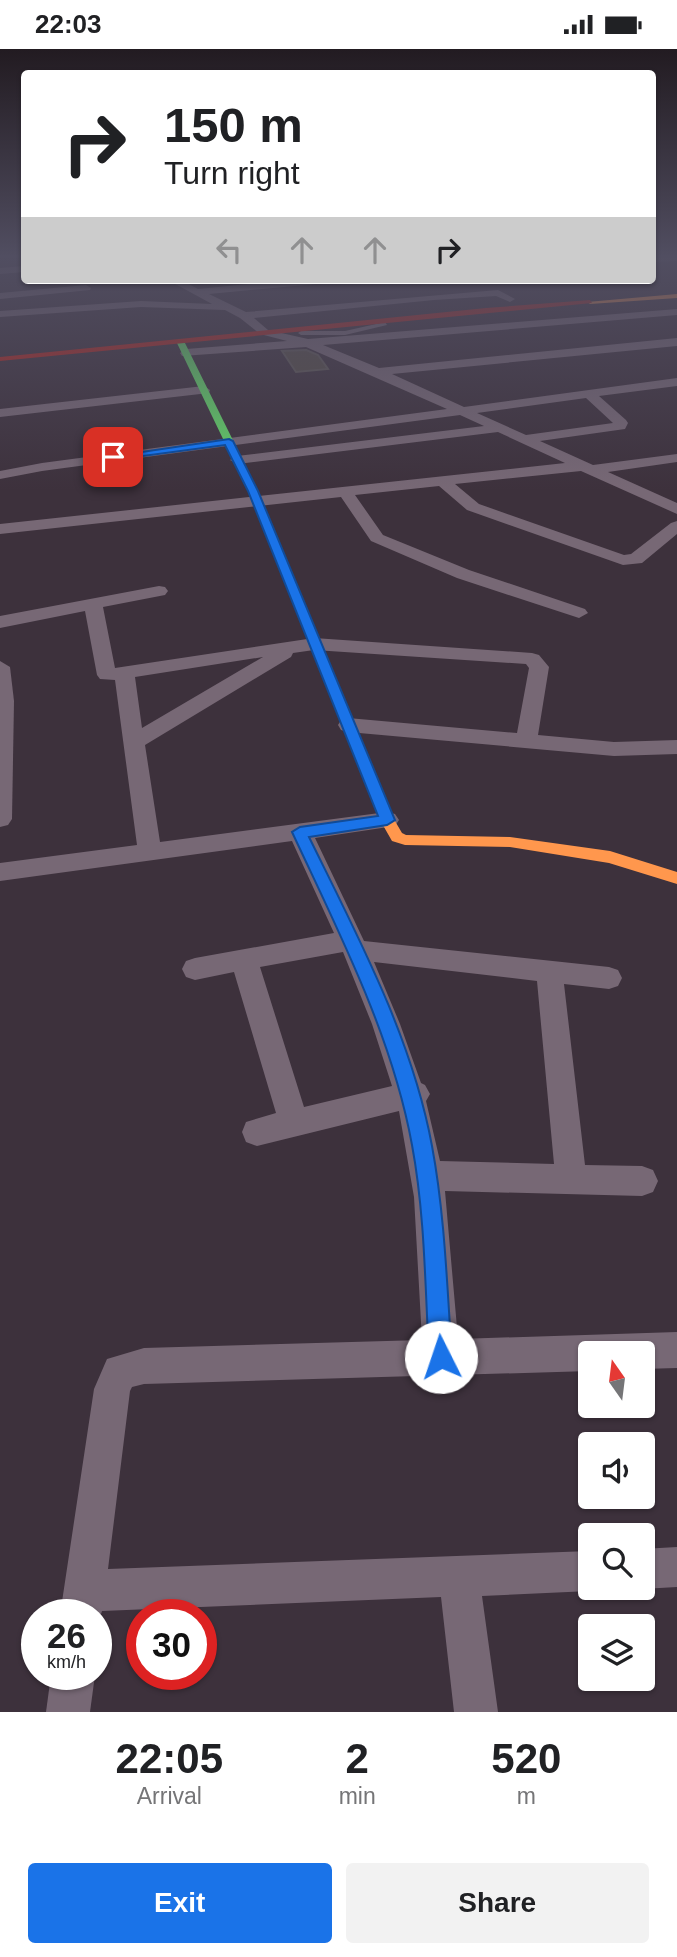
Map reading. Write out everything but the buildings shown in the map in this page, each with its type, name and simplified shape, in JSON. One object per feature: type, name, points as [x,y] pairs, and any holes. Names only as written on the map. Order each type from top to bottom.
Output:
[{"type":"main road","points":[[0,356],[213,335]]},
{"type":"main road","points":[[0,356],[183,347],[242,335]]},
{"type":"main road","points":[[293,335],[303,337],[318,335]]},
{"type":"main road","points":[[183,347],[257,502],[387,820],[397,837],[405,840],[510,842],[610,857],[677,878]]},
{"type":"street","points":[[183,347],[339,335]]},
{"type":"street","points":[[303,337],[586,468],[669,502],[677,509]]},
{"type":"street","points":[[377,372],[677,342]]},
{"type":"street","points":[[0,475],[229,441],[677,382]]},
{"type":"street","points":[[661,383],[677,395]]},
{"type":"street","points":[[0,412],[204,390]]},
{"type":"street","points":[[525,439],[620,426],[621,423],[588,393]]},
{"type":"street","points":[[237,460],[502,428]]},
{"type":"street","points":[[0,529],[677,459]]},
{"type":"street","points":[[443,482],[473,507],[623,560],[636,559],[677,526]]},
{"type":"street","points":[[345,492],[377,538],[463,574],[579,613]]},
{"type":"street","points":[[0,622],[159,591]]},
{"type":"street","points":[[93,603],[107,675],[314,644],[536,660],[539,667],[526,742]]},
{"type":"street","points":[[134,742],[293,647]]},
{"type":"street","points":[[0,667],[4,701],[0,819]]},
{"type":"street","points":[[124,672],[150,853]]},
{"type":"street","points":[[348,725],[614,749],[677,747]]},
{"type":"street","points":[[0,872],[387,820]]},
{"type":"street","points":[[300,832],[353,945],[412,1095],[427,1176],[441,1357]]},
{"type":"street","points":[[195,969],[353,945],[609,978]]},
{"type":"street","points":[[244,960],[294,1123]]},
{"type":"street","points":[[549,971],[571,1179]]},
{"type":"street","points":[[257,1132],[412,1095]]},
{"type":"street","points":[[427,1176],[642,1181]]},
{"type":"street","points":[[655,1351],[677,1350]]},
{"type":"street","points":[[83,1599],[112,1389],[120,1372],[144,1366],[578,1353]]},
{"type":"street","points":[[655,1568],[677,1567]]},
{"type":"street","points":[[112,1601],[459,1576],[578,1571]]},
{"type":"street","points":[[459,1576],[476,1712]]},
{"type":"street","points":[[68,1712],[71,1690]]},
{"type":"traffic: fast","points":[[180,341],[253,491],[387,820]]},
{"type":"traffic: slow","points":[[387,820],[397,837],[405,840],[510,842],[610,857],[677,878]]},
{"type":"traffic: jam","points":[[0,359],[242,335]]},
{"type":"route","points":[[113,457],[229,441],[253,491],[387,820],[300,832],[351,940],[400,1059],[422,1143],[431,1205],[441,1357]]}]
